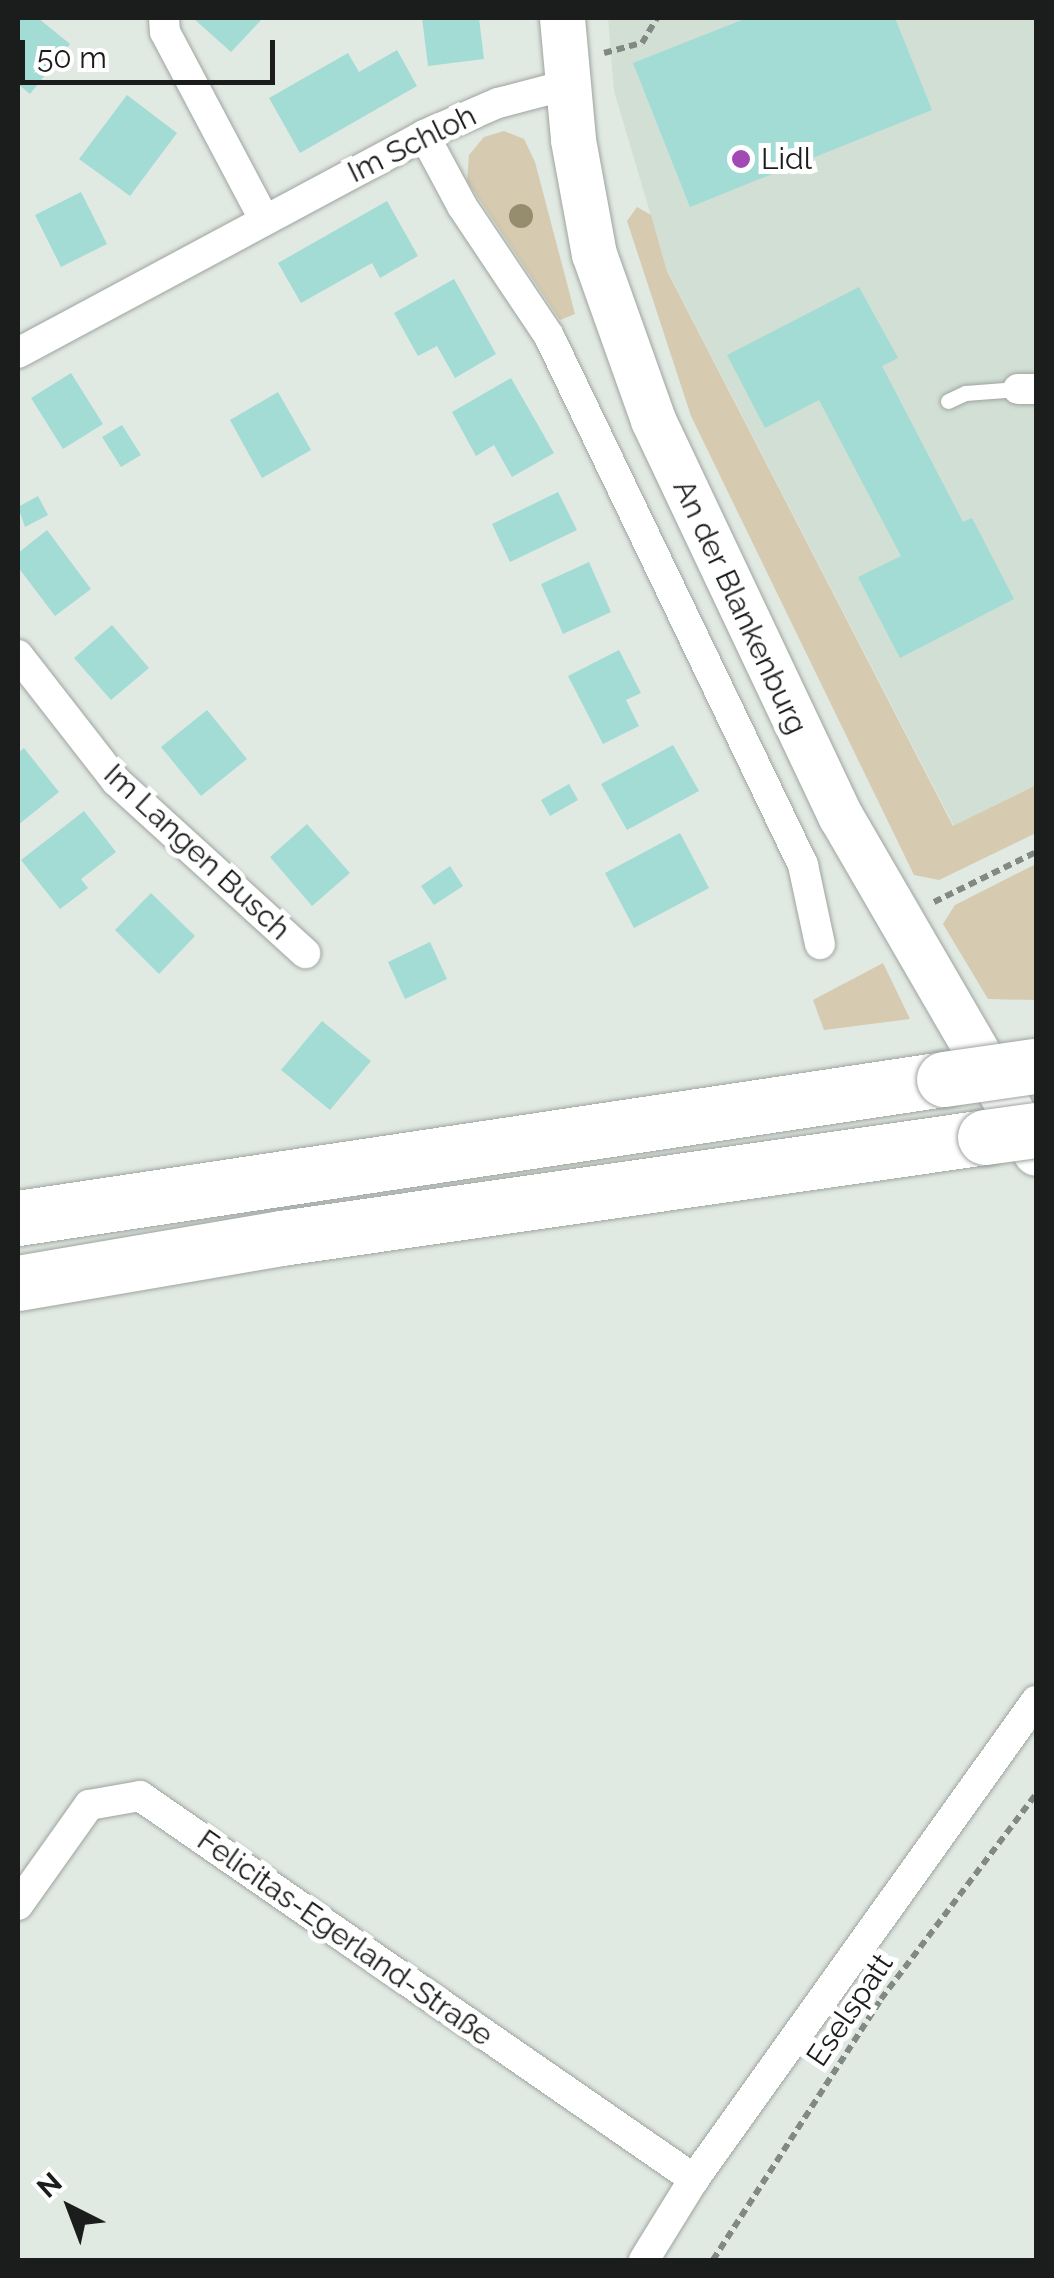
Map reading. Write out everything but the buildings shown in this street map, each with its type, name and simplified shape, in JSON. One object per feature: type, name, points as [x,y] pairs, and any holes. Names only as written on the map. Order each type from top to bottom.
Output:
[{"type":"highway","points":[[18,1218],[1036,1066]]},
{"type":"highway","points":[[18,1284],[300,1235],[1011,1134]]},
{"type":"street","points":[[164,18],[166,32],[264,219]]},
{"type":"street","name":"An der Blankenburg","points":[[562,18],[566,74],[594,254],[653,420],[832,800],[1036,1153]]},
{"type":"street","name":"Im Schloh","points":[[18,353],[424,135],[566,74]]},
{"type":"street","name":"An der Blankenburg","points":[[424,135],[462,206],[549,336],[803,864],[820,944]]},
{"type":"street","name":"Im Langen Busch","points":[[18,655],[116,782],[304,954]]},
{"type":"street","points":[[644,2260],[694,2179],[1036,1701]]},
{"type":"street","name":"Felicitas-Egerland-Straße","points":[[18,1904],[89,1805],[140,1796],[694,2179]]},
{"type":"lane","points":[[948,401],[965,393],[1027,389]]},
{"type":"path","points":[[566,74],[642,42],[656,18]]},
{"type":"path","points":[[898,920],[1036,852]]},
{"type":"path","name":"Eselspatt","points":[[713,2260],[881,1999],[1036,1794]]},
{"type":"shaded area","points":[[608,18],[1036,18],[1036,785],[954,826],[667,270],[614,91]]},
{"type":"shaded area","points":[[504,131],[524,139],[535,162],[575,314],[560,320],[467,181],[469,155],[484,137]]},
{"type":"shaded area","points":[[637,207],[651,215],[667,271],[953,826],[1036,785],[1036,833],[939,880],[914,875],[691,416],[627,221]]},
{"type":"shaded area","points":[[1036,864],[1036,1000],[988,999],[943,924],[955,905]]},
{"type":"shaded area","points":[[883,963],[910,1019],[824,1030],[813,1000]]},
{"type":"place","name":"Lidl","points":[[741,159]]}]
